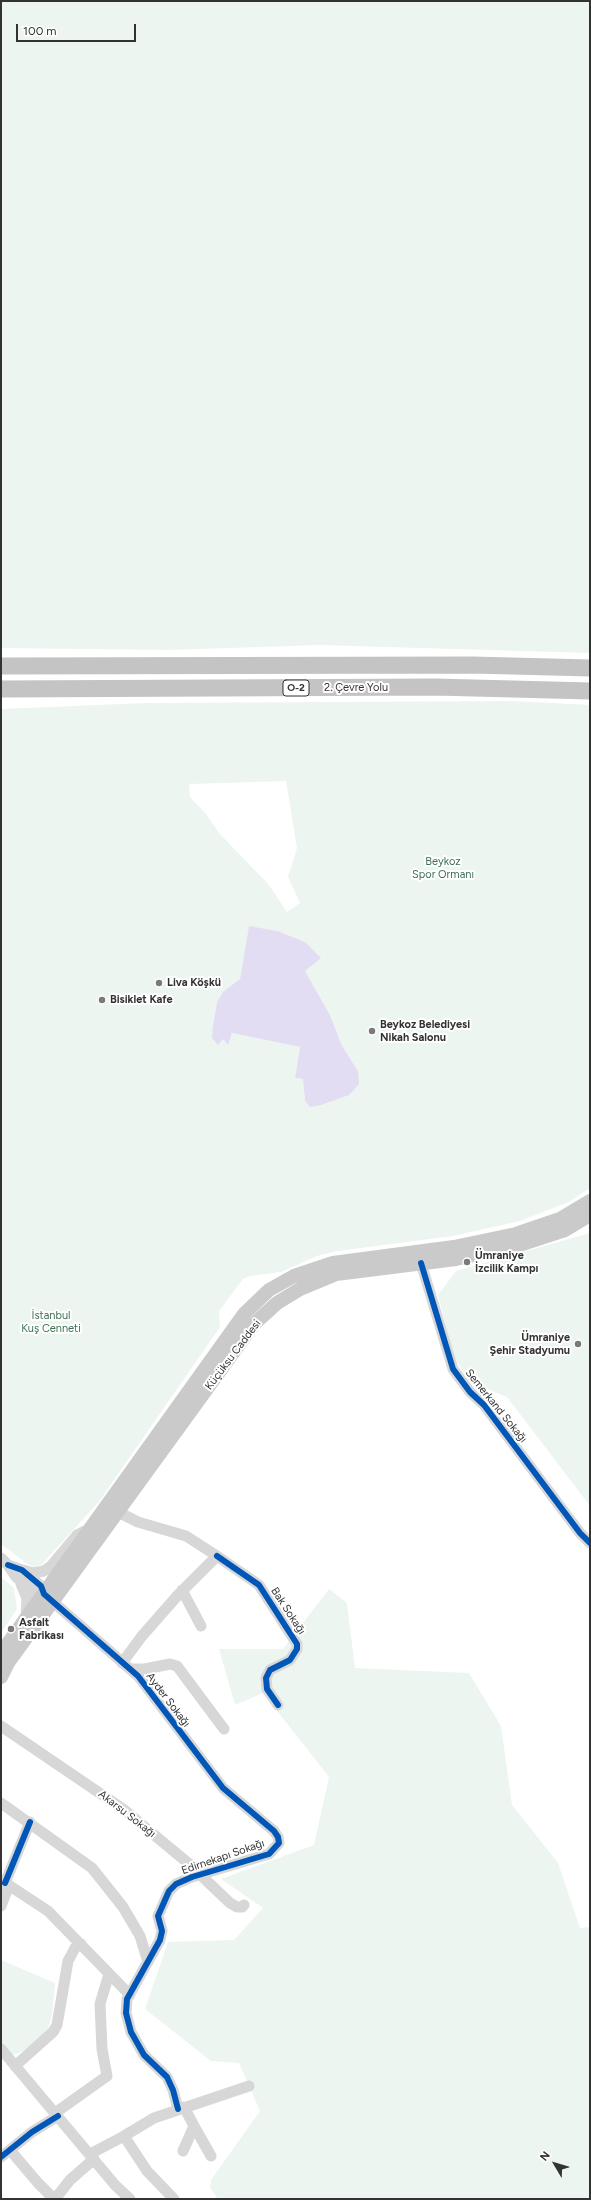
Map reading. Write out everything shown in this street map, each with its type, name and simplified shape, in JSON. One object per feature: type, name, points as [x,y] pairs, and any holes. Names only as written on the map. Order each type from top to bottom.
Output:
[{"type":"highway","name":"2. Çevre Yolu","points":[[1,666],[472,665],[590,668]]},
{"type":"highway","name":"2. Çevre Yolu","points":[[1,689],[435,688],[590,690]]},
{"type":"main road","name":"Küçüksu Caddesi","points":[[1,1653],[26,1619],[48,1598],[118,1512],[142,1468],[244,1314],[269,1290],[294,1276],[332,1263],[352,1266],[420,1257],[454,1247],[516,1234],[560,1219],[589,1206]]},
{"type":"main road","name":"Küçüksu Caddesi","points":[[48,1598],[94,1525],[142,1468]]},
{"type":"main road","points":[[1,1677],[17,1652],[17,1641],[48,1598]]},
{"type":"street","name":"Semerkand Sokağı","points":[[420,1257],[453,1370],[470,1392],[496,1419],[580,1533],[590,1542]]},
{"type":"street","points":[[118,1512],[138,1522],[186,1536],[217,1556],[182,1590],[142,1636],[126,1666],[145,1669],[170,1664],[177,1666],[224,1729]]},
{"type":"street","points":[[19,1573],[44,1571],[51,1566],[77,1535],[94,1525]]},
{"type":"street","name":"Bak Sokağı","points":[[217,1556],[259,1585],[297,1644],[297,1649],[290,1660],[270,1670],[266,1678],[267,1689],[278,1705]]},
{"type":"street","points":[[5,1562],[19,1573],[26,1591],[28,1609],[26,1619]]},
{"type":"street","name":"Ayder Sokağı","points":[[19,1573],[35,1594],[48,1598],[126,1666],[160,1703],[223,1788],[259,1818]]},
{"type":"street","points":[[182,1590],[201,1626]]},
{"type":"street","name":"Akarsu Sokağı","points":[[1,1726],[123,1809],[188,1863],[230,1903],[242,1908],[244,1905]]},
{"type":"street","points":[[1,1803],[30,1822],[92,1868],[110,1888],[140,1936],[148,1962]]},
{"type":"street","name":"Edirnekapı Sokağı","points":[[211,2156],[194,2126],[181,2108],[167,2076],[144,2055],[131,2032],[126,2013],[127,2000],[160,1940],[162,1931],[158,1916],[169,1891],[176,1884],[199,1875],[269,1854],[279,1843],[278,1837],[259,1818]]},
{"type":"street","points":[[1,1906],[5,1883],[30,1822]]},
{"type":"street","points":[[5,1883],[48,1911],[130,1995]]},
{"type":"street","points":[[15,2066],[53,2032],[56,2026],[68,1961],[75,1948],[81,1944]]},
{"type":"street","points":[[109,1974],[100,2004],[102,2049],[107,2076],[6,2153],[55,2199],[92,2156],[154,2118],[249,2086]]},
{"type":"street","points":[[1,2050],[130,2199]]},
{"type":"street","points":[[183,2151],[194,2126]]},
{"type":"street","points":[[124,2136],[147,2171],[174,2199]]},
{"type":"green space","points":[[1,1],[590,1],[590,653],[319,645],[169,650],[1,648]]},
{"type":"green space","name":"Beykoz Spor Ormanı","points":[[512,701],[590,705],[590,1188],[569,1202],[520,1221],[453,1236],[337,1251],[317,1256],[281,1272],[250,1276],[243,1279],[219,1311],[220,1327],[98,1503],[41,1565],[33,1567],[1,1544],[1,709],[146,703]],"holes":[[[286,781],[297,848],[288,877],[300,903],[287,912],[269,885],[219,833],[206,814],[190,797],[189,784]],[[249,927],[277,931],[320,958],[305,971],[330,1015],[342,1046],[358,1071],[305,1101],[303,1079],[295,1078],[300,1047],[232,1033],[227,1044],[213,1025],[217,1002],[223,992],[240,980]]]},
{"type":"green space","points":[[590,1233],[590,1506],[507,1397],[469,1382],[453,1354],[438,1295],[456,1271]]},
{"type":"green space","points":[[1,1577],[14,1588],[17,1609],[1,1633]]},
{"type":"green space","points":[[329,1589],[347,1603],[355,1668],[469,1673],[501,1726],[512,1805],[558,1863],[580,1928],[590,1927],[589,2199],[218,2199],[210,2188],[211,2180],[260,2111],[239,2063],[211,2061],[145,2009],[168,1942],[234,1940],[263,1908],[221,1879],[314,1845],[329,1777],[263,1693],[235,1705],[219,1649],[283,1649]]},
{"type":"green space","points":[[1,1960],[55,1983],[52,2015],[47,2033],[36,2043],[19,2053],[12,2055],[1,2043]]},
{"type":"shaded area","points":[[249,926],[277,931],[305,942],[321,958],[305,971],[330,1015],[342,1046],[358,1071],[359,1084],[349,1095],[321,1105],[310,1107],[305,1101],[303,1079],[295,1078],[300,1047],[232,1033],[228,1045],[223,1039],[218,1045],[212,1038],[217,1002],[223,992],[240,979]]},
{"type":"cycle path","points":[[421,1263],[453,1369],[470,1392],[484,1405],[580,1533],[590,1543]]},
{"type":"cycle path","points":[[217,1556],[259,1585],[297,1644],[297,1649],[290,1660],[270,1670],[266,1678],[267,1689],[278,1705]]},
{"type":"cycle path","points":[[8,1565],[22,1570],[41,1586],[44,1594],[138,1676],[223,1788],[274,1831],[278,1837],[279,1843],[269,1854],[192,1877],[176,1884],[169,1891],[158,1916],[162,1931],[160,1940],[127,1999],[126,2013],[131,2032],[144,2055],[167,2077],[173,2090],[178,2109]]},
{"type":"cycle path","points":[[5,1883],[30,1822]]},
{"type":"cycle path","points":[[1,2157],[32,2132],[58,2116]]},
{"type":"place","name":"Liva Köşkü","points":[[159,983]]},
{"type":"place","name":"Bisiklet Kafe","points":[[102,1000]]},
{"type":"place","name":"Beykoz Belediyesi Nikah Salonu","points":[[372,1031]]},
{"type":"place","name":"Ümraniye İzcilik Kampı","points":[[467,1262]]},
{"type":"place","name":"Ümraniye Şehir Stadyumu","points":[[578,1344]]},
{"type":"place","name":"Asfalt Fabrikası","points":[[11,1629]]},
{"type":"park label","name":"İstanbul Kuş Cenneti","points":[[51,1322]]}]
